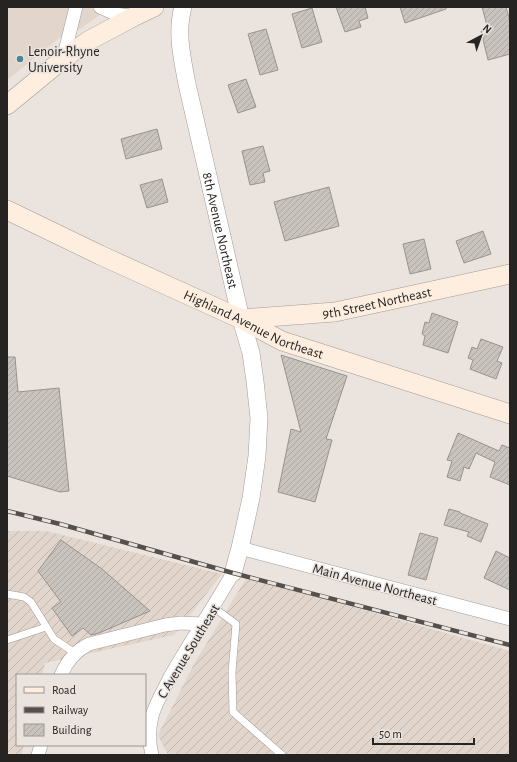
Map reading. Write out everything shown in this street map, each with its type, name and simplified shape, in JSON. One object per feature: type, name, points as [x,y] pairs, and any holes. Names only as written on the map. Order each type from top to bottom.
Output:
[{"type":"main road","points":[[7,105],[63,59],[88,41],[154,7]]},
{"type":"main road","name":"Highland Avenue Northeast","points":[[7,210],[100,255],[241,319],[282,341],[510,414]]},
{"type":"main road","name":"9th Street Northeast","points":[[241,319],[335,312],[510,274]]},
{"type":"street","points":[[63,59],[76,7]]},
{"type":"street","points":[[100,7],[116,14],[133,17]]},
{"type":"street","name":"8th Avenue Northeast","points":[[183,7],[180,18],[183,64],[241,319],[251,353],[259,418],[251,498],[233,572]]},
{"type":"street","name":"Main Avenue Northeast","points":[[240,548],[510,620]]},
{"type":"street","name":"C Avenue Southeast","points":[[152,755],[150,747],[150,728],[156,704],[233,572]]},
{"type":"street","points":[[61,674],[65,666],[75,653],[89,644],[165,625],[181,623],[202,624]]},
{"type":"lane","points":[[7,594],[24,597],[31,602],[54,639],[75,653]]},
{"type":"lane","points":[[213,606],[236,624],[232,672],[233,712],[282,755]]},
{"type":"lane","points":[[7,640],[46,627]]},
{"type":"shaded area","name":"Lenoir-Rhyne University","points":[[7,7],[111,7],[80,29],[59,38],[7,80]]},
{"type":"shaded area","points":[[7,531],[46,531],[222,574],[174,635],[45,663],[42,674],[16,674],[16,746],[24,746],[21,755],[7,755]]},
{"type":"shaded area","points":[[247,577],[510,651],[510,755],[168,755],[158,735],[194,664]]},
{"type":"building","points":[[336,7],[365,7],[368,18],[359,21],[361,27],[345,32]]},
{"type":"building","points":[[400,7],[446,7],[446,9],[405,23]]},
{"type":"building","points":[[482,7],[506,7],[510,21],[510,54],[488,60],[481,31],[488,29]]},
{"type":"building","points":[[312,8],[322,42],[302,48],[292,14]]},
{"type":"building","points":[[266,29],[278,70],[260,75],[248,34]]},
{"type":"building","points":[[246,79],[256,107],[238,113],[228,85]]},
{"type":"building","points":[[157,129],[162,149],[126,159],[121,139]]},
{"type":"building","points":[[263,146],[270,171],[263,173],[265,182],[250,185],[242,151]]},
{"type":"building","points":[[162,179],[168,202],[147,208],[140,185]]},
{"type":"building","points":[[329,187],[339,226],[285,241],[274,202]]},
{"type":"building","points":[[483,231],[491,254],[464,263],[456,241]]},
{"type":"building","points":[[424,239],[431,269],[410,274],[403,244]]},
{"type":"building","points":[[432,313],[458,322],[448,353],[423,345],[425,336],[422,334],[425,322],[429,323]]},
{"type":"building","points":[[481,339],[503,347],[497,361],[502,363],[496,379],[470,369],[473,360],[468,358],[472,347],[477,349]]},
{"type":"building","points":[[281,355],[347,376],[326,439],[332,440],[315,502],[278,492],[291,429],[301,432]]},
{"type":"building","points":[[7,357],[15,357],[18,392],[59,388],[69,491],[60,492],[7,476]]},
{"type":"building","points":[[458,433],[499,451],[502,445],[510,448],[510,485],[490,477],[495,462],[476,453],[469,469],[464,467],[460,481],[447,477],[452,461],[447,460]]},
{"type":"building","points":[[449,509],[488,524],[481,542],[467,536],[469,532],[444,525]]},
{"type":"building","points":[[420,533],[438,538],[426,580],[408,575]]},
{"type":"building","points":[[61,540],[102,569],[150,611],[99,633],[91,635],[83,628],[72,636],[52,608],[61,602],[38,571]]},
{"type":"building","points":[[496,551],[510,558],[510,590],[484,578]]},
{"type":"railway","points":[[7,511],[60,524],[233,573],[510,645]]},
{"type":"place","name":"Lenoir-Rhyne University","points":[[20,59]]}]
